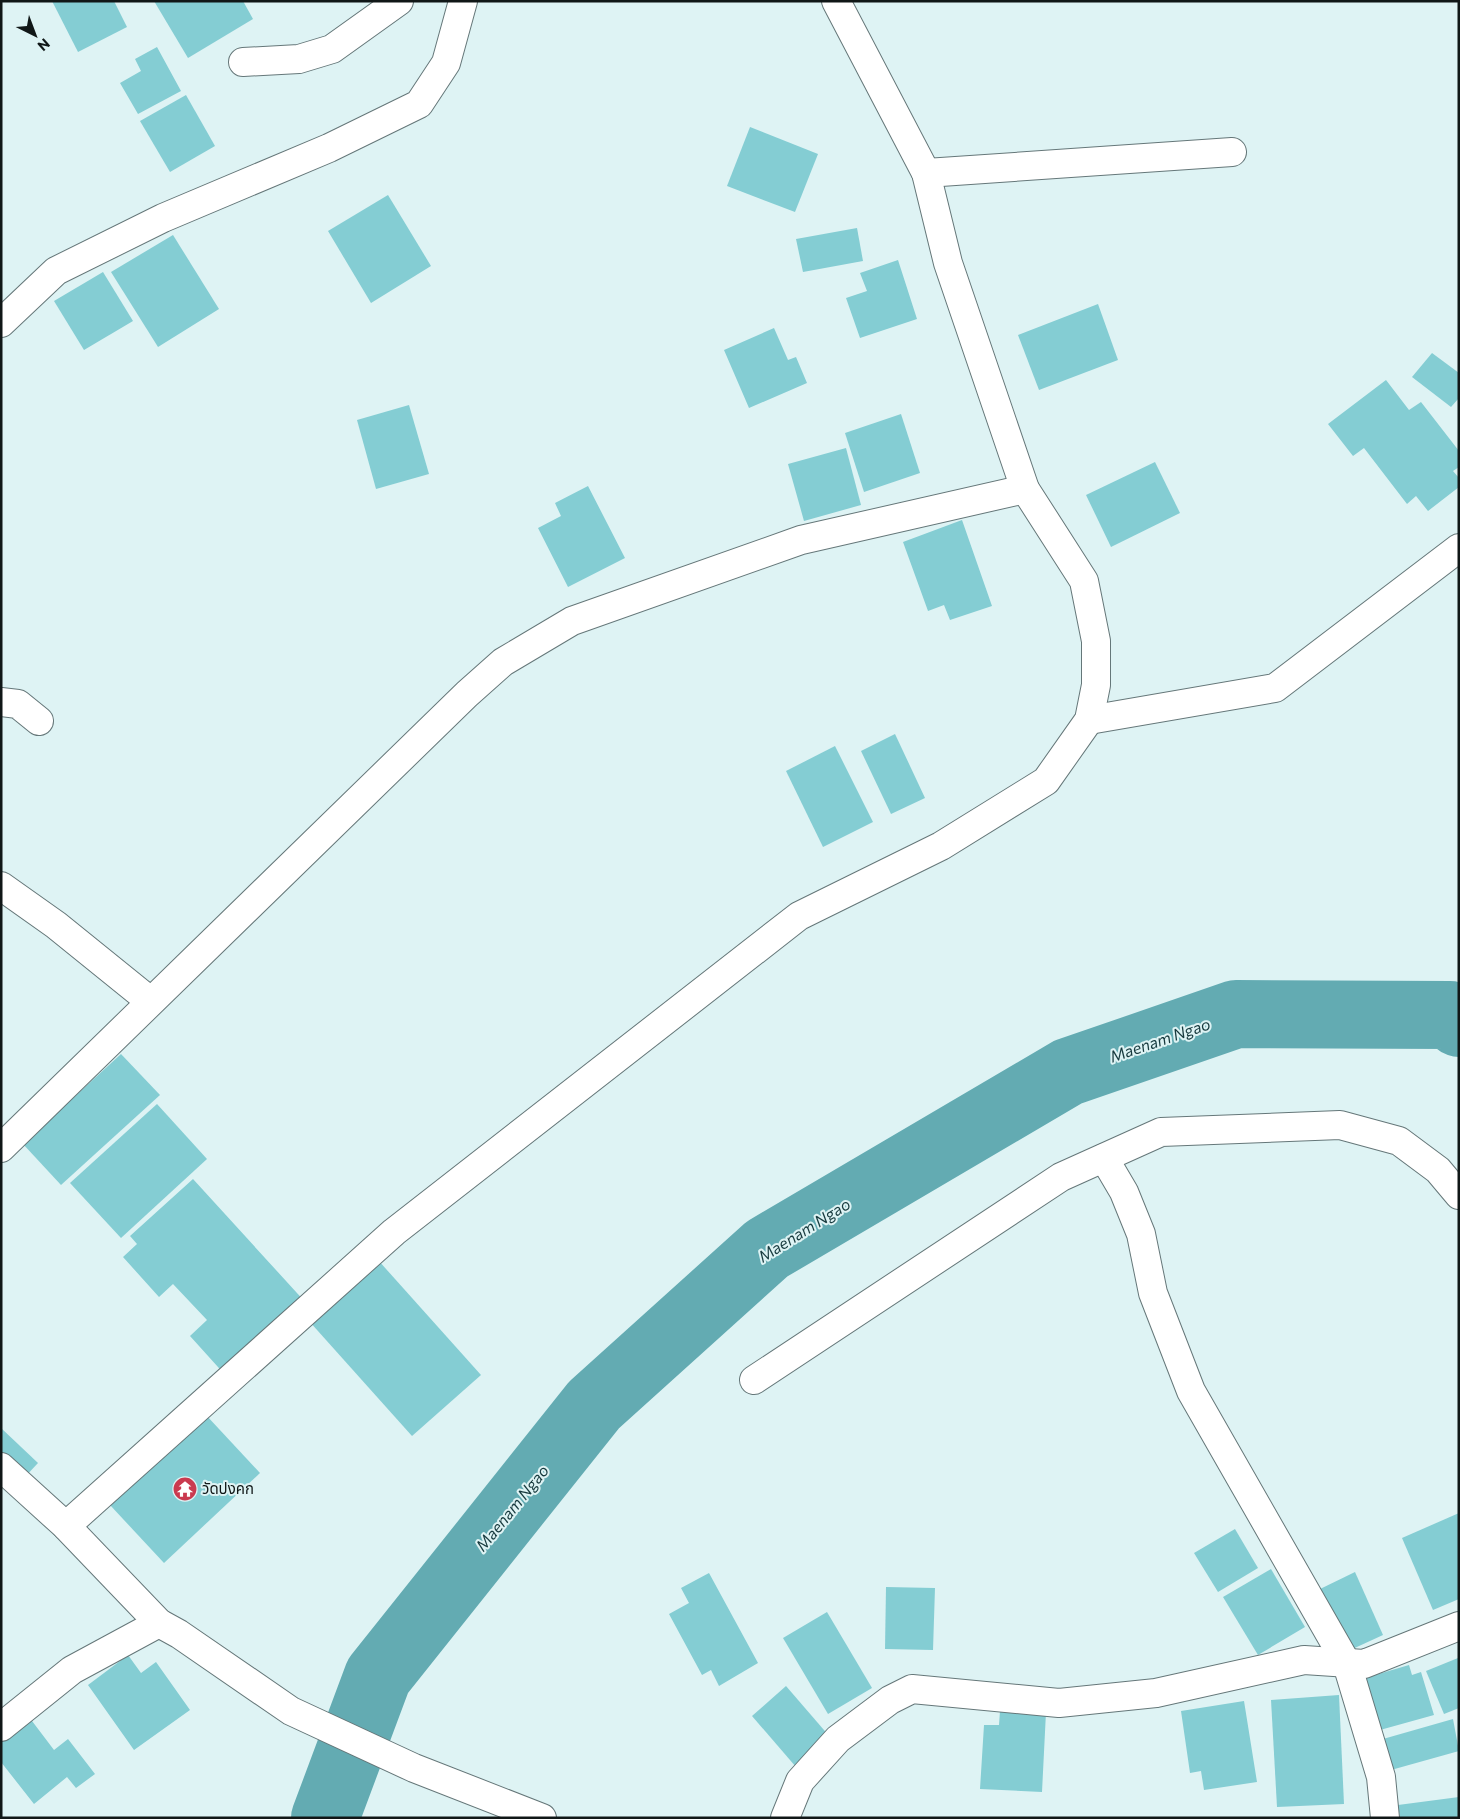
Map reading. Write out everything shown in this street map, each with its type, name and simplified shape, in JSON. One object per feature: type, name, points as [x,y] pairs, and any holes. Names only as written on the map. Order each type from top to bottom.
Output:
[{"type":"street","points":[[243,62],[299,59],[332,49],[399,1]]},
{"type":"street","points":[[1,323],[56,271],[163,218],[329,148],[419,104],[446,63],[463,1]]},
{"type":"street","points":[[66,1526],[402,1226],[799,916],[941,846],[1046,781],[1089,720],[1096,685],[1096,641],[1084,581],[1025,489],[948,263],[926,174],[836,1]]},
{"type":"street","points":[[926,174],[1232,152]]},
{"type":"street","points":[[1,1148],[467,694],[503,662],[530,644],[572,621],[801,540],[1025,489]]},
{"type":"street","points":[[1089,720],[1276,688],[1459,548]]},
{"type":"street","points":[[1,702],[18,704],[39,721]]},
{"type":"street","points":[[1,886],[80,943],[150,1001]]},
{"type":"street","points":[[754,1380],[1061,1177],[1161,1132],[1340,1125],[1399,1141],[1438,1170],[1459,1195]]},
{"type":"street","points":[[1104,1158],[1124,1192],[1141,1234],[1153,1294],[1191,1391],[1346,1664],[1381,1777],[1385,1818]]},
{"type":"street","points":[[1,1467],[66,1526],[159,1623],[179,1634],[292,1711],[414,1768],[542,1818]]},
{"type":"street","points":[[1,1728],[72,1670],[159,1623]]},
{"type":"street","points":[[785,1818],[800,1781],[838,1739],[890,1700],[912,1689],[1059,1703],[1156,1692],[1304,1660],[1364,1664],[1459,1626]]},
{"type":"building","points":[[52,1],[114,1],[127,27],[78,52]]},
{"type":"building","points":[[154,1],[243,1],[253,19],[188,58]]},
{"type":"building","points":[[157,47],[181,91],[138,114],[120,83],[141,71],[135,59]]},
{"type":"building","points":[[186,95],[215,146],[170,172],[140,121]]},
{"type":"building","points":[[750,127],[818,154],[795,212],[727,186]]},
{"type":"building","points":[[388,195],[431,266],[371,303],[328,231]]},
{"type":"building","points":[[857,228],[863,261],[803,272],[796,239]]},
{"type":"building","points":[[173,235],[219,309],[158,347],[111,272]]},
{"type":"building","points":[[898,260],[917,319],[860,338],[846,298],[867,291],[860,273]]},
{"type":"building","points":[[103,272],[133,321],[84,350],[54,301]]},
{"type":"building","points":[[1098,304],[1118,360],[1039,390],[1018,335]]},
{"type":"building","points":[[774,328],[788,360],[796,357],[807,383],[749,408],[724,350]]},
{"type":"building","points":[[1432,353],[1459,373],[1459,398],[1451,407],[1412,377]]},
{"type":"building","points":[[1386,380],[1409,410],[1421,402],[1459,451],[1459,467],[1453,471],[1459,478],[1459,487],[1428,511],[1416,496],[1407,504],[1364,448],[1353,456],[1328,424]]},
{"type":"building","points":[[409,405],[429,474],[376,489],[357,420]]},
{"type":"building","points":[[901,414],[920,473],[864,492],[845,433]]},
{"type":"building","points":[[846,448],[861,505],[804,521],[788,464]]},
{"type":"building","points":[[1155,462],[1180,513],[1111,547],[1086,495]]},
{"type":"building","points":[[588,486],[625,558],[568,587],[538,528],[561,516],[555,503]]},
{"type":"building","points":[[962,520],[992,606],[950,620],[944,605],[928,611],[903,542]]},
{"type":"building","points":[[895,734],[925,798],[891,814],[861,751]]},
{"type":"building","points":[[835,746],[873,822],[823,847],[786,771]]},
{"type":"building","points":[[121,1054],[160,1095],[61,1185],[23,1144]]},
{"type":"building","points":[[157,1104],[207,1159],[121,1238],[70,1183]]},
{"type":"building","points":[[193,1179],[307,1304],[227,1377],[190,1336],[207,1320],[173,1284],[159,1297],[123,1257],[137,1244],[130,1236]]},
{"type":"building","points":[[378,1260],[481,1375],[412,1436],[309,1321]]},
{"type":"building","name":"วัดปงคก","points":[[206,1415],[260,1473],[164,1563],[110,1505]]},
{"type":"building","points":[[1,1428],[38,1463],[23,1479],[1,1458]]},
{"type":"building","points":[[1459,1513],[1459,1599],[1433,1610],[1402,1538]]},
{"type":"building","points":[[1235,1529],[1258,1568],[1218,1592],[1194,1553]]},
{"type":"building","points":[[1271,1569],[1305,1627],[1258,1655],[1223,1597]]},
{"type":"building","points":[[1355,1572],[1383,1635],[1346,1652],[1318,1590]]},
{"type":"building","points":[[709,1573],[758,1663],[719,1686],[711,1670],[702,1675],[669,1614],[689,1603],[681,1588]]},
{"type":"building","points":[[886,1587],[935,1588],[933,1650],[885,1649]]},
{"type":"building","points":[[827,1612],[872,1688],[828,1714],[783,1638]]},
{"type":"building","points":[[128,1655],[141,1673],[156,1662],[190,1710],[134,1750],[88,1685]]},
{"type":"building","points":[[1458,1658],[1459,1708],[1444,1714],[1426,1671]]},
{"type":"building","points":[[1409,1665],[1412,1675],[1421,1672],[1434,1715],[1380,1730],[1365,1678]]},
{"type":"building","points":[[786,1686],[830,1737],[796,1767],[752,1716]]},
{"type":"building","points":[[1339,1695],[1344,1804],[1277,1807],[1271,1700]]},
{"type":"building","points":[[1244,1701],[1257,1782],[1204,1790],[1201,1771],[1190,1773],[1181,1711]]},
{"type":"building","points":[[1000,1711],[1046,1712],[1042,1792],[980,1789],[984,1725],[999,1725]]},
{"type":"building","points":[[29,1717],[54,1750],[68,1739],[95,1774],[76,1788],[67,1777],[34,1804],[1,1762],[1,1738]]},
{"type":"building","points":[[1453,1719],[1459,1751],[1391,1770],[1383,1739]]},
{"type":"building","points":[[1459,1797],[1459,1818],[1400,1818],[1398,1805]]},
{"type":"waterway","name":"Maenam Ngao","points":[[325,1818],[378,1676],[594,1405],[767,1249],[1068,1072],[1236,1014],[1450,1015],[1459,1023]]},
{"type":"place","name":"วัดปงคก","points":[[185,1489]]}]
